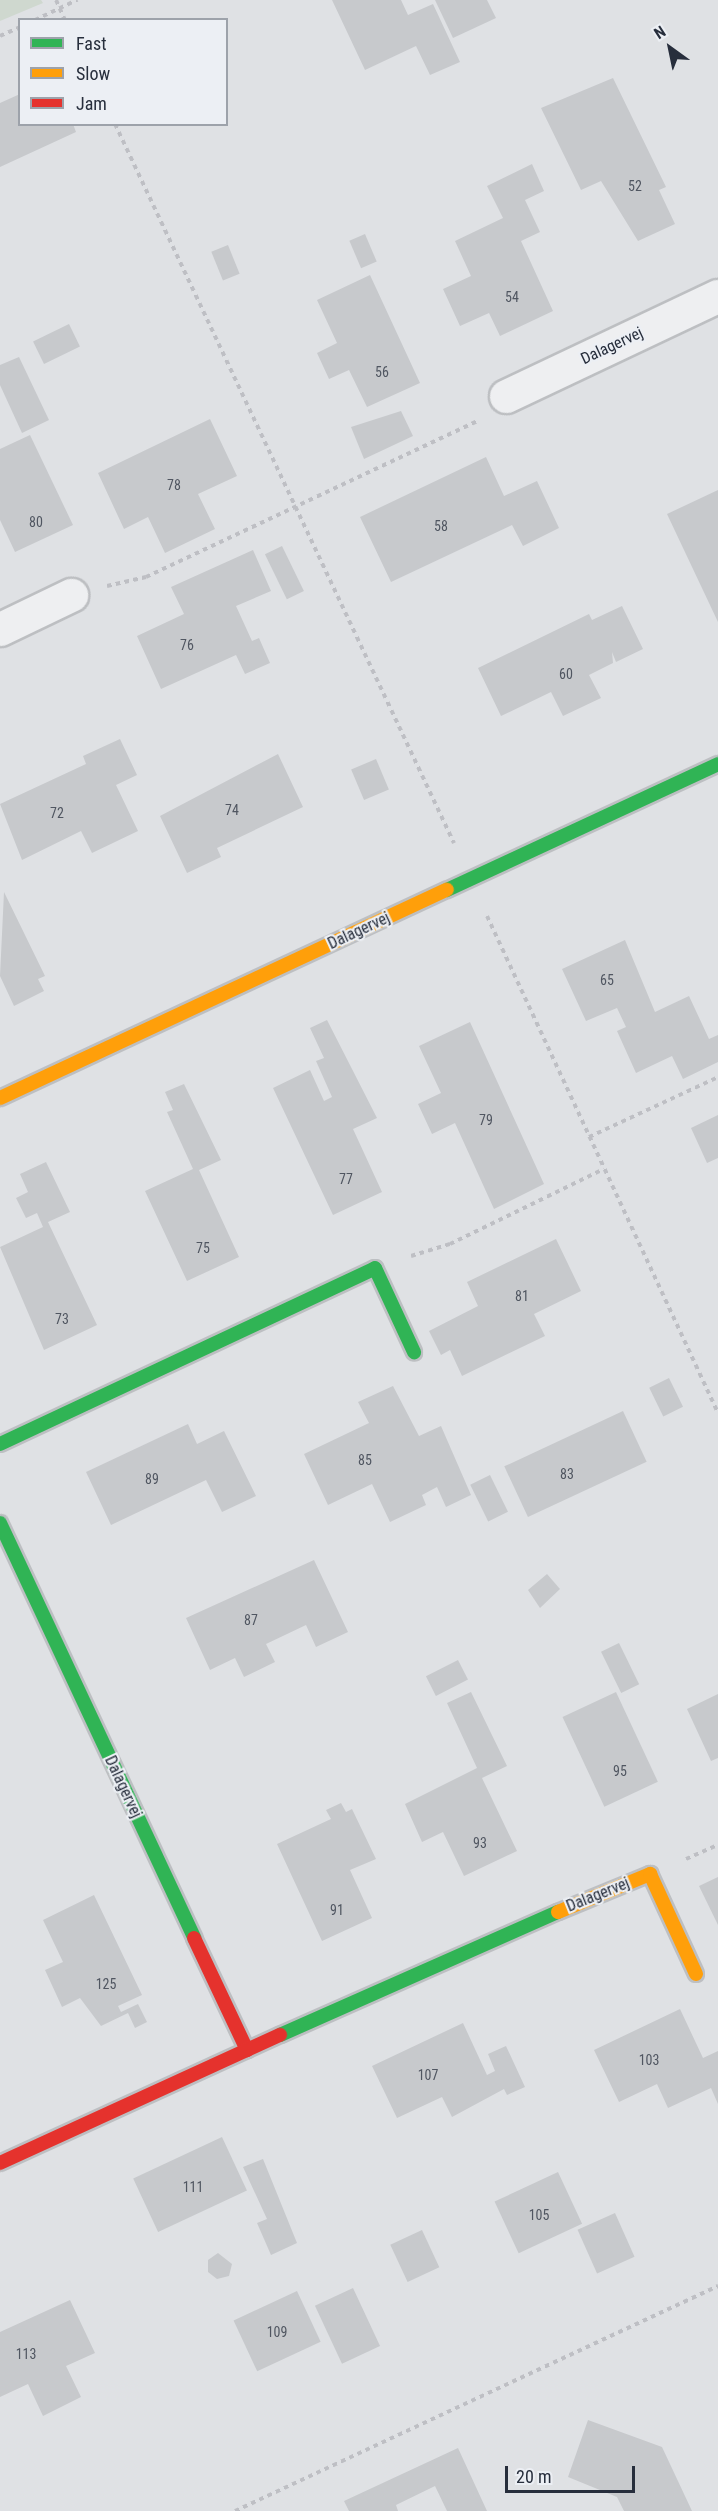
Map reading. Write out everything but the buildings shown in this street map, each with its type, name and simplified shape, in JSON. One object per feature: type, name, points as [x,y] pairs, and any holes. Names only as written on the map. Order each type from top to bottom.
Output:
[{"type":"street","name":"Dalagervej","points":[[506,396],[718,296]]},
{"type":"street","points":[[0,629],[71,595]]},
{"type":"street","name":"Dalagervej","points":[[0,1098],[718,764]]},
{"type":"street","points":[[0,1444],[375,1268],[414,1352]]},
{"type":"street","name":"Dalagervej","points":[[0,1523],[247,2050]]},
{"type":"street","name":"Dalagervej","points":[[0,2163],[247,2050],[650,1874],[696,1974]]},
{"type":"path","points":[[56,0],[64,18]]},
{"type":"path","points":[[38,18],[77,0]]},
{"type":"path","points":[[0,36],[18,28]]},
{"type":"path","points":[[116,126],[297,507],[718,1413]]},
{"type":"path","points":[[71,595],[146,577],[474,423],[506,396]]},
{"type":"path","points":[[589,1137],[718,1077]]},
{"type":"path","points":[[375,1268],[450,1244],[604,1169]]},
{"type":"path","points":[[235,2511],[718,2286]]},
{"type":"shaded area","points":[[0,0],[41,0],[43,3],[0,21]]},
{"type":"traffic: fast","points":[[447,890],[718,764]]},
{"type":"traffic: fast","points":[[0,1444],[375,1268],[414,1352]]},
{"type":"traffic: fast","points":[[0,1523],[194,1938]]},
{"type":"traffic: fast","points":[[280,2035],[558,1912]]},
{"type":"traffic: slow","points":[[0,1098],[447,890]]},
{"type":"traffic: slow","points":[[558,1912],[650,1874],[696,1974]]},
{"type":"traffic: jam","points":[[194,1938],[247,2050]]},
{"type":"traffic: jam","points":[[0,2163],[280,2035]]}]
